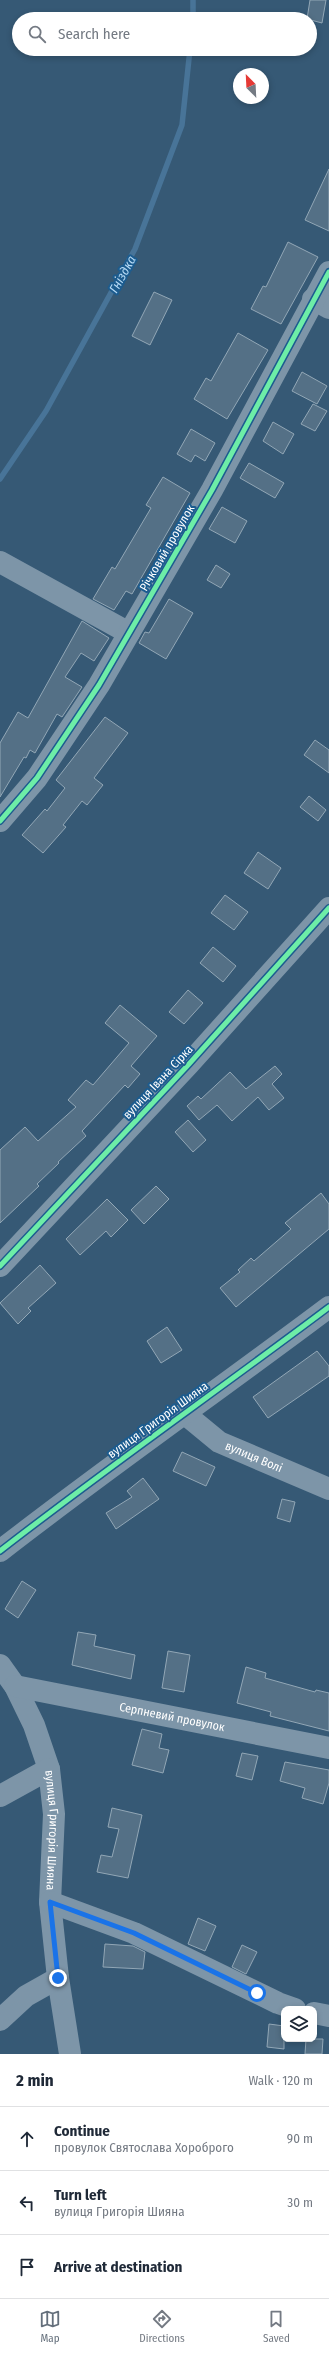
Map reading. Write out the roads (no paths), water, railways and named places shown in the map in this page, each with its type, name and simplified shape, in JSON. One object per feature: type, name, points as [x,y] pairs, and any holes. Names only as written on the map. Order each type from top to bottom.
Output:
[{"type":"street","name":"Річковий провулок","points":[[0,821],[37,778],[99,685],[321,303],[329,272]]},
{"type":"street","points":[[0,562],[129,633]]},
{"type":"street","name":"вулиця Івана Сірка","points":[[0,1266],[189,1064],[329,908]]},
{"type":"street","name":"вулиця Григорія Шияна","points":[[0,1551],[77,1491],[186,1414],[329,1307]]},
{"type":"street","name":"вулиця Волі","points":[[186,1414],[219,1442],[329,1489]]},
{"type":"street","name":"вулиця Григорія Шияна","points":[[0,1665],[15,1686],[34,1725],[49,1769],[54,1814],[50,1902],[58,1978],[70,2054]]},
{"type":"street","name":"Серпневий провулок","points":[[15,1686],[329,1748]]},
{"type":"street","points":[[0,1796],[49,1769]]},
{"type":"street","points":[[50,1902],[134,1933],[286,2006]]},
{"type":"street","points":[[0,2020],[26,1996],[58,1978]]},
{"type":"street","points":[[317,2014],[329,2016]]},
{"type":"waterway","name":"Гніздка","points":[[193,0],[193,12]]},
{"type":"waterway","name":"Гніздка","points":[[0,479],[46,411],[135,249],[182,125],[189,56]]}]
